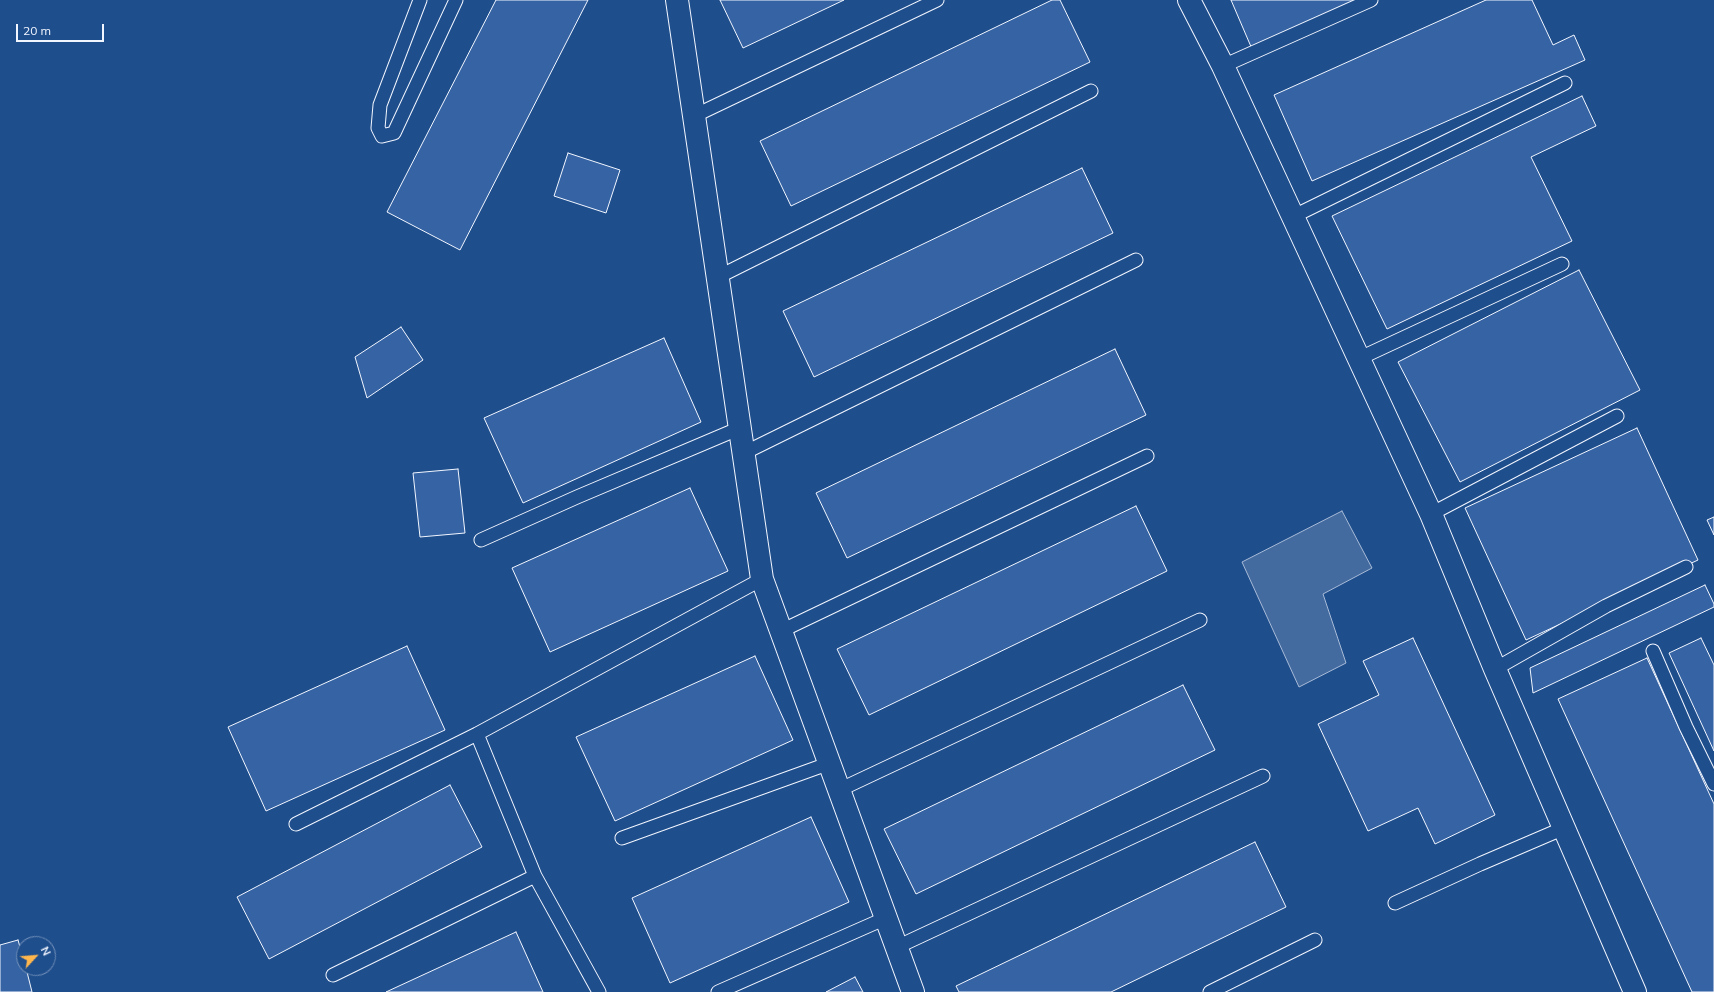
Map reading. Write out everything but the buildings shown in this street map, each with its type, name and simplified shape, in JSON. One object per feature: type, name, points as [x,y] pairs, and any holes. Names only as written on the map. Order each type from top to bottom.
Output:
[{"type":"street","points":[[677,0],[762,579],[913,992]]},
{"type":"street","points":[[1189,0],[1224,66],[1292,217],[1431,514],[1495,669],[1635,992]]},
{"type":"lane","points":[[420,0],[380,105],[378,128],[382,136],[394,133],[456,0]]},
{"type":"lane","points":[[694,116],[937,0]]},
{"type":"lane","points":[[1224,66],[1371,0]]},
{"type":"lane","points":[[1292,217],[1565,83]]},
{"type":"lane","points":[[718,277],[1091,91]]},
{"type":"lane","points":[[744,453],[1136,260]]},
{"type":"lane","points":[[1358,359],[1562,264]]},
{"type":"lane","points":[[1431,514],[1617,416]]},
{"type":"lane","points":[[481,540],[577,497],[740,428]]},
{"type":"lane","points":[[781,631],[1146,456]]},
{"type":"lane","points":[[1495,669],[1606,606],[1686,567]]},
{"type":"lane","points":[[296,824],[477,734],[762,579]]},
{"type":"lane","points":[[839,790],[1200,620]]},
{"type":"lane","points":[[1652,651],[1714,784]]},
{"type":"lane","points":[[477,734],[535,876],[599,992]]},
{"type":"lane","points":[[622,838],[830,764]]},
{"type":"lane","points":[[897,947],[1263,776]]},
{"type":"lane","points":[[1395,903],[1564,828]]},
{"type":"lane","points":[[333,975],[535,876]]},
{"type":"lane","points":[[718,992],[886,918]]},
{"type":"lane","points":[[1210,992],[1315,940]]},
{"type":"water","points":[[1342,511],[1372,568],[1323,594],[1346,663],[1299,687],[1242,562]]}]
